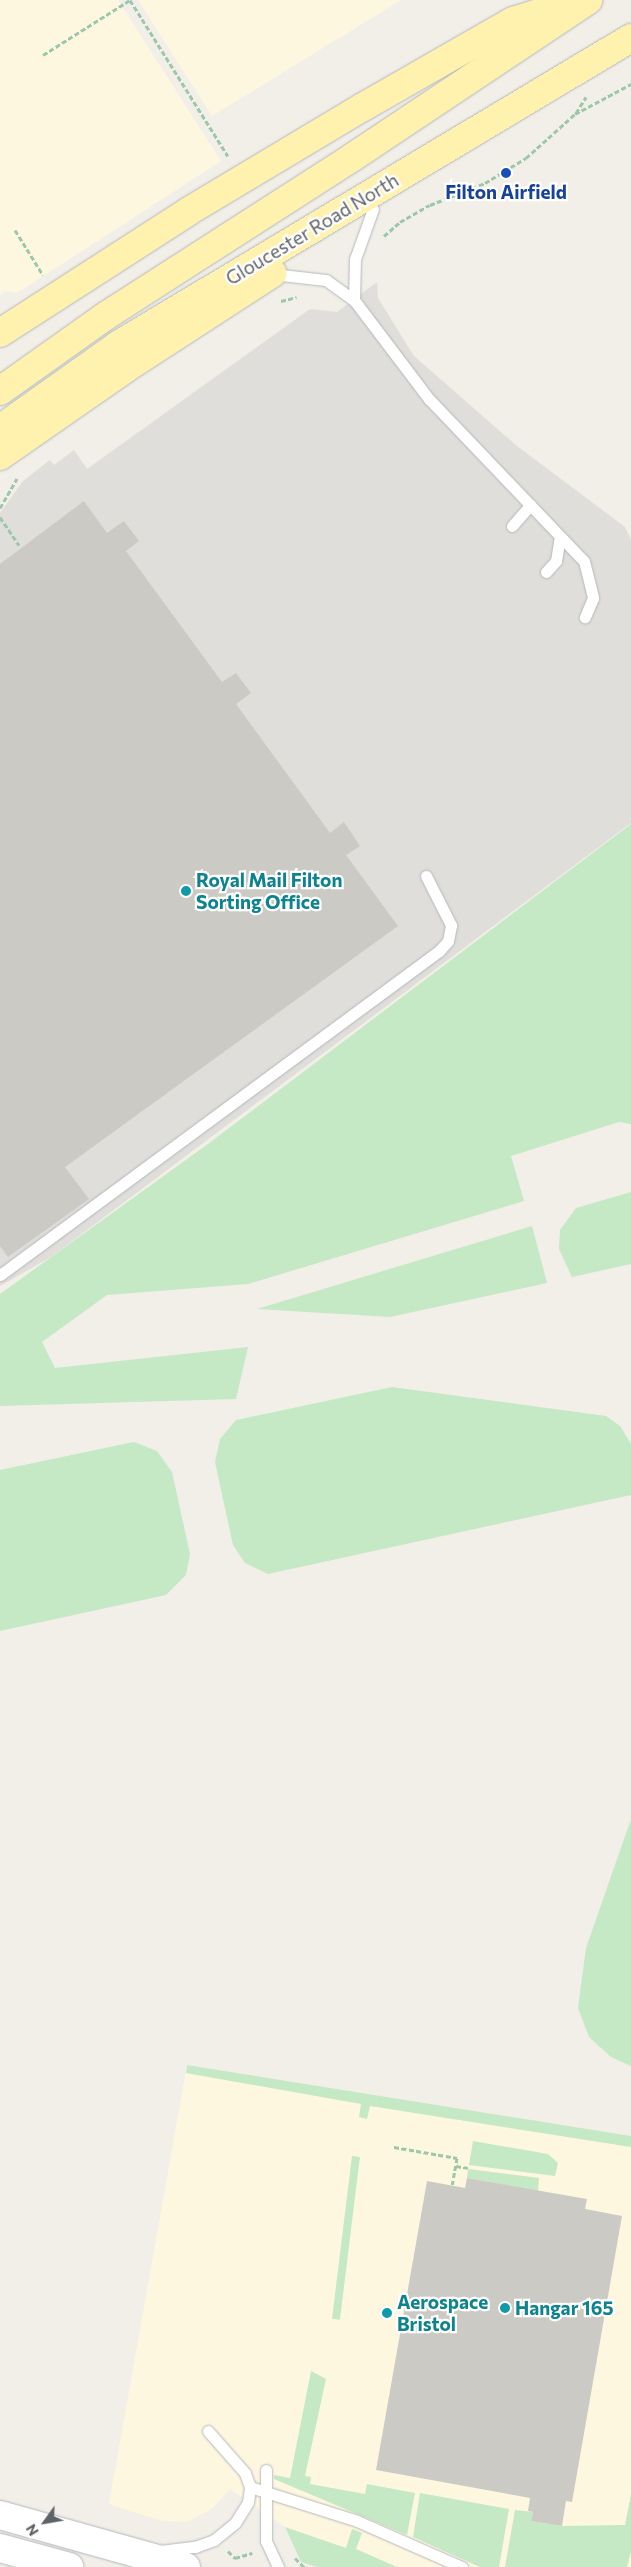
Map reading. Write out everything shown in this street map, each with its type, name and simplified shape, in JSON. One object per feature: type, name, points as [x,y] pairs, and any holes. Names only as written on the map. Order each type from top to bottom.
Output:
[{"type":"main road","points":[[0,333],[197,206],[513,21],[579,0]]},
{"type":"main road","name":"Gloucester Road North","points":[[0,391],[104,318],[353,157],[588,0]]},
{"type":"main road","name":"Gloucester Road North","points":[[0,429],[118,345],[631,38]]},
{"type":"main road","points":[[0,456],[125,369],[404,189],[435,155]]},
{"type":"street","points":[[0,2515],[186,2567]]},
{"type":"street","points":[[0,2548],[69,2567]]},
{"type":"lane","points":[[354,300],[355,259],[372,209]]},
{"type":"lane","points":[[272,274],[326,280],[354,300],[428,399],[584,561],[593,598],[585,617]]},
{"type":"lane","points":[[512,526],[530,505]]},
{"type":"lane","points":[[546,572],[556,561],[560,537]]},
{"type":"lane","points":[[0,1275],[439,951],[448,941],[452,926],[426,876]]},
{"type":"lane","points":[[131,2553],[181,2549],[214,2540],[230,2529],[242,2514],[250,2498],[250,2487],[233,2456],[208,2431]]},
{"type":"lane","points":[[266,2470],[266,2541],[278,2567]]},
{"type":"lane","points":[[250,2487],[357,2521],[462,2567]]},
{"type":"path","points":[[42,55],[130,0],[232,161]]},
{"type":"path","points":[[355,259],[371,256],[380,239],[400,222],[430,205],[485,183],[526,158],[575,114],[631,84]]},
{"type":"path","points":[[16,230],[46,280]]},
{"type":"path","points":[[271,303],[297,297],[315,298],[326,280]]},
{"type":"path","points":[[0,517],[20,545]]},
{"type":"path","points":[[394,2146],[457,2158],[452,2186]]},
{"type":"path","points":[[456,2166],[468,2168]]},
{"type":"shaded area","points":[[0,0],[118,0],[221,161],[17,293],[5,291],[0,295]]},
{"type":"shaded area","points":[[138,0],[401,0],[212,116]]},
{"type":"shaded area","name":"Royal Mail Filton Sorting Office","points":[[377,282],[378,298],[414,356],[517,446],[625,527],[631,540],[631,823],[51,1257],[0,1286],[0,513],[23,481],[50,460],[54,465],[74,450],[87,469],[310,309],[337,312]]},
{"type":"shaded area","name":"Aerospace Bristol","points":[[187,2065],[631,2136],[631,2567],[317,2567],[301,2562],[285,2527],[230,2489],[212,2509],[187,2522],[162,2521],[109,2504]]},
{"type":"green space","points":[[631,824],[631,1124],[619,1122],[511,1156],[524,1201],[248,1284],[107,1295],[42,1342],[55,1368],[248,1347],[236,1399],[0,1406],[0,1294],[208,1144]]},
{"type":"green space","points":[[631,1192],[631,1264],[572,1277],[559,1249],[560,1230],[576,1208]]},
{"type":"green space","points":[[532,1226],[547,1283],[390,1317],[257,1309]]},
{"type":"green space","points":[[392,1387],[606,1416],[620,1426],[631,1444],[631,1495],[268,1574],[245,1563],[233,1545],[215,1462],[220,1439],[236,1420]]},
{"type":"green space","points":[[134,1442],[157,1451],[172,1472],[190,1554],[186,1575],[166,1595],[0,1631],[0,1470]]},
{"type":"green space","points":[[631,1819],[631,2066],[611,2057],[589,2037],[578,2008],[586,1948]]},
{"type":"green space","points":[[187,2065],[631,2136],[631,2147],[370,2106],[367,2119],[359,2117],[361,2104],[186,2073]]},
{"type":"green space","points":[[473,2141],[548,2154],[558,2163],[555,2176],[469,2165]]},
{"type":"green space","points":[[352,2156],[360,2157],[340,2320],[332,2319]]},
{"type":"green space","points":[[468,2169],[539,2178],[538,2191],[467,2178]]},
{"type":"green space","points":[[311,2371],[326,2379],[305,2476],[311,2477],[310,2484],[365,2494],[367,2484],[415,2493],[407,2535],[274,2479],[274,2475],[290,2478]]},
{"type":"green space","points":[[420,2493],[509,2509],[499,2567],[480,2567],[413,2537]]},
{"type":"green space","points":[[631,2494],[631,2552],[627,2567],[505,2567],[515,2510],[533,2512],[531,2521],[562,2526],[625,2525]]},
{"type":"green space","points":[[285,2527],[346,2548],[352,2529],[362,2533],[356,2549],[397,2567],[317,2567],[301,2562]]},
{"type":"building","name":"Royal Mail Filton Sorting Office","points":[[84,501],[107,533],[124,521],[139,541],[126,551],[222,682],[236,673],[251,693],[236,704],[330,833],[344,822],[360,846],[346,855],[398,926],[65,1167],[89,1199],[8,1257],[0,1246],[0,564]]},
{"type":"building","name":"Hangar 165","points":[[467,2178],[587,2199],[585,2209],[622,2216],[572,2502],[566,2501],[562,2526],[531,2521],[533,2512],[528,2511],[530,2498],[376,2470],[427,2181],[465,2188]]},
{"type":"place","name":"Filton Airfield","points":[[506,173]]},
{"type":"place","name":"Royal Mail Filton Sorting Office","points":[[186,891]]},
{"type":"place","name":"Hangar 165","points":[[505,2308]]},
{"type":"place","name":"Aerospace Bristol","points":[[387,2313]]}]
